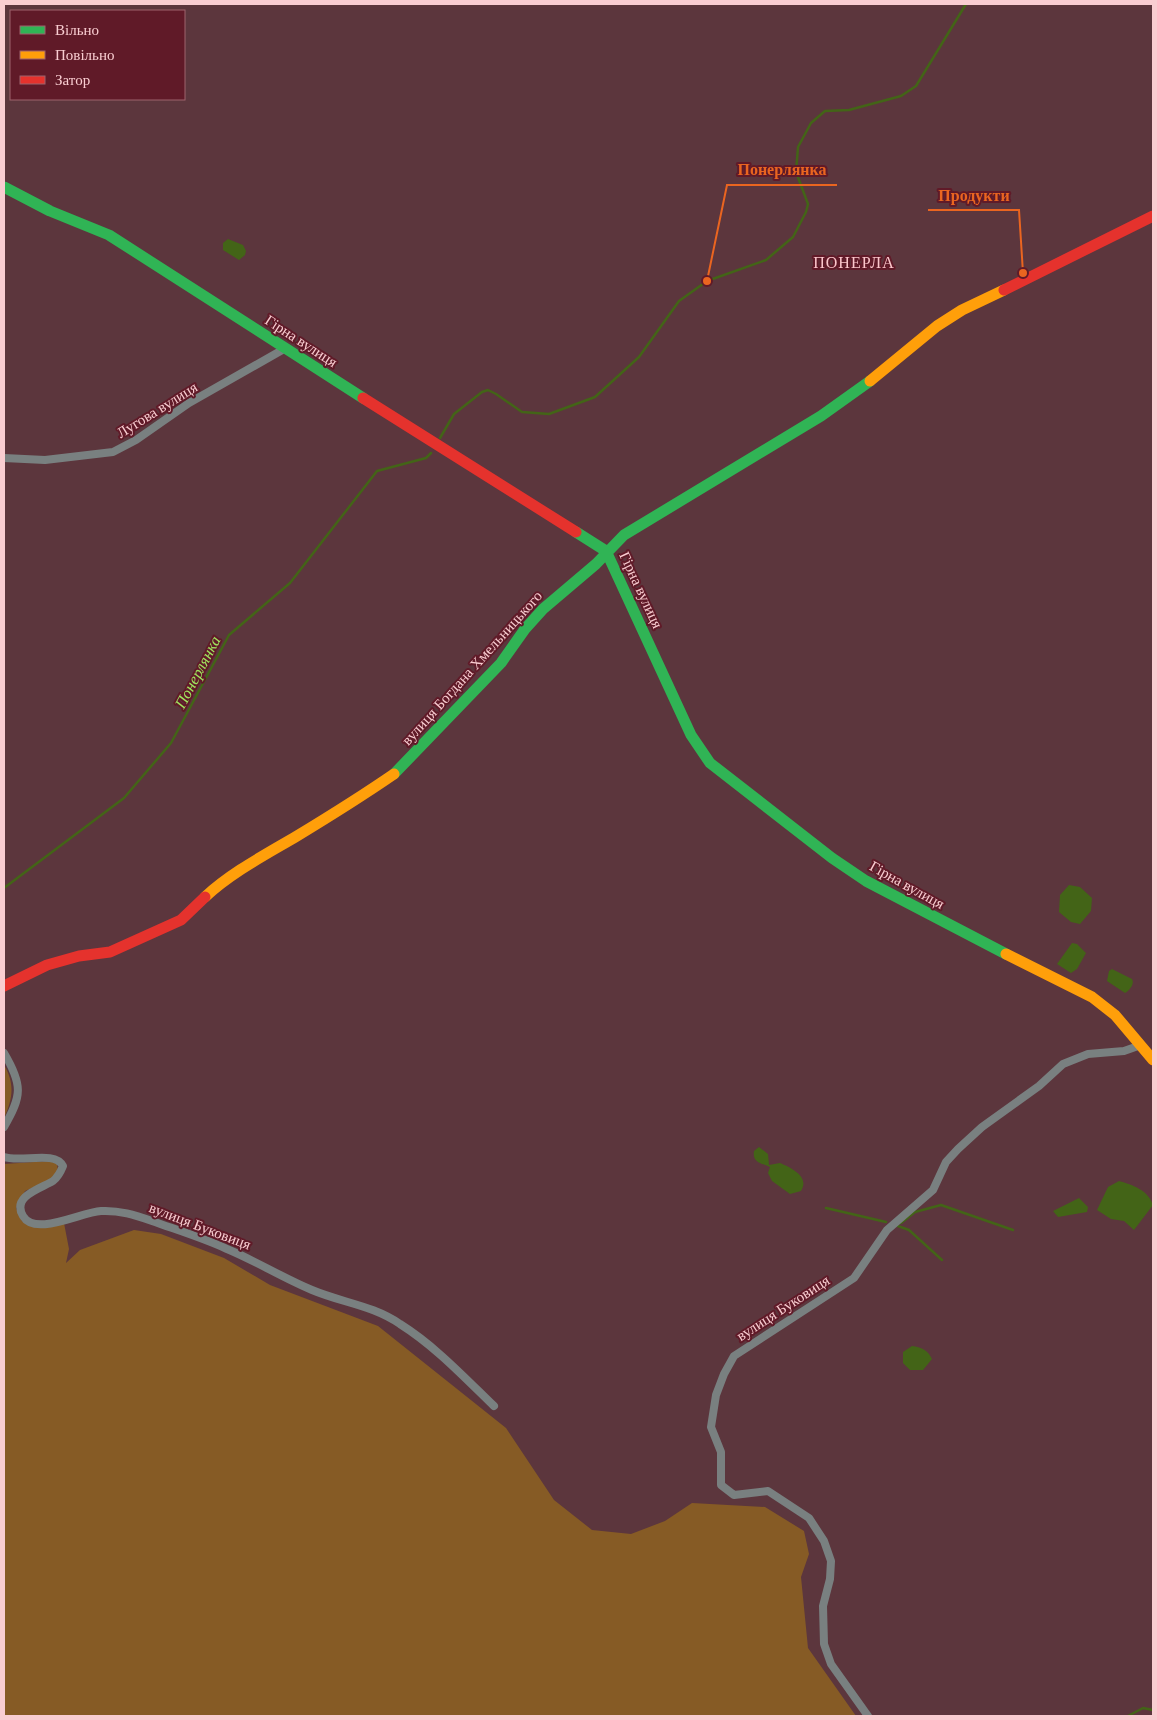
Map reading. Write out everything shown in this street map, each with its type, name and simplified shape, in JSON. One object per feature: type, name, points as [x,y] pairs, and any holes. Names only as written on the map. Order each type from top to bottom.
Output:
[{"type":"street","name":"Гірна вулиця","points":[[4,187],[42,207],[109,235],[284,349],[606,551],[691,736],[710,763],[832,858],[866,881],[968,936],[1092,998],[1116,1015],[1153,1060]]},
{"type":"street","name":"вулиця Богдана Хмельницького","points":[[4,986],[47,965],[79,956],[110,952],[181,920],[218,885],[251,862],[350,805],[400,769],[501,663],[525,629],[543,609],[596,564],[606,551],[624,535],[821,416],[888,368],[937,326],[962,310],[1060,264],[1153,216]]},
{"type":"street","name":"Лугова вулиця","points":[[4,458],[45,460],[113,452],[136,440],[189,403],[284,349]]},
{"type":"street","name":"вулиця Буковиця","points":[[868,1716],[830,1664],[824,1644],[822,1606],[830,1579],[831,1561],[824,1541],[809,1518],[768,1491],[734,1495],[721,1485],[721,1452],[711,1427],[716,1395],[724,1374],[734,1356],[854,1278],[887,1230],[933,1190],[946,1162],[982,1127],[1039,1086],[1072,1058],[1088,1054],[1124,1051],[1141,1046]]},
{"type":"street","points":[[4,1054],[16,1074],[19,1091],[16,1106],[4,1127]]},
{"type":"street","name":"вулиця Буковиця","points":[[4,1157],[22,1160],[54,1158],[63,1166],[53,1180],[31,1191],[25,1198],[21,1207],[22,1216],[28,1223],[40,1226],[82,1214],[119,1212],[228,1249],[302,1286],[323,1295],[362,1304],[402,1324],[444,1357],[494,1406]]},
{"type":"shaded area","points":[[228,239],[243,245],[246,251],[245,255],[239,260],[223,250],[223,243]]},
{"type":"shaded area","points":[[1069,885],[1080,887],[1092,898],[1091,911],[1080,924],[1071,922],[1059,912],[1060,895]]},
{"type":"shaded area","points":[[1072,943],[1077,944],[1086,953],[1077,969],[1071,973],[1057,964]]},
{"type":"shaded area","points":[[1112,969],[1132,979],[1130,989],[1125,993],[1107,981],[1109,971]]},
{"type":"shaded area","points":[[4,1065],[10,1078],[12,1091],[4,1118]]},
{"type":"shaded area","points":[[759,1147],[768,1154],[769,1165],[780,1163],[801,1177],[803,1186],[801,1191],[790,1194],[772,1181],[768,1173],[770,1167],[758,1162],[755,1158],[754,1151]]},
{"type":"shaded area","points":[[50,1161],[57,1164],[58,1171],[50,1180],[25,1191],[16,1208],[22,1221],[38,1228],[64,1223],[69,1249],[66,1263],[80,1250],[134,1230],[161,1234],[224,1258],[270,1285],[378,1326],[506,1428],[554,1500],[592,1530],[631,1534],[665,1521],[692,1503],[765,1507],[804,1531],[809,1554],[801,1577],[808,1648],[856,1716],[4,1716],[4,1164]]},
{"type":"shaded area","points":[[1119,1181],[1135,1186],[1144,1192],[1148,1195],[1153,1205],[1134,1230],[1124,1221],[1111,1219],[1097,1210],[1108,1187]]},
{"type":"shaded area","points":[[1079,1198],[1088,1207],[1087,1212],[1058,1217],[1053,1211]]},
{"type":"shaded area","points":[[912,1346],[924,1350],[932,1359],[923,1370],[910,1370],[903,1363],[903,1352]]},
{"type":"waterway","name":"Понерлянка","points":[[440,438],[454,414],[482,392],[488,390],[522,412],[549,414],[595,397],[639,357],[679,301],[707,281],[766,260],[793,237],[806,212],[808,204],[796,172],[798,147],[811,123],[825,111],[849,110],[901,96],[916,86],[966,4]]},
{"type":"waterway","name":"Понерлянка","points":[[4,888],[124,798],[171,743],[229,635],[290,583],[377,471],[426,458],[431,453]]},
{"type":"waterway","points":[[901,1223],[915,1212],[941,1205],[1013,1230]]},
{"type":"waterway","points":[[826,1208],[886,1222]]},
{"type":"waterway","points":[[898,1226],[909,1230],[942,1260]]},
{"type":"waterway","points":[[1128,1716],[1143,1708],[1153,1710]]},
{"type":"traffic: fast","points":[[4,187],[50,211],[109,235],[363,398]]},
{"type":"traffic: fast","points":[[394,774],[501,663],[525,629],[543,609],[596,564],[624,535],[821,416],[870,381]]},
{"type":"traffic: fast","points":[[576,532],[606,551],[691,735],[710,763],[832,858],[866,881],[1006,954]]},
{"type":"traffic: slow","points":[[870,381],[937,326],[962,310],[1004,290]]},
{"type":"traffic: slow","points":[[205,897],[215,888],[261,857],[394,774]]},
{"type":"traffic: slow","points":[[1006,954],[1092,997],[1115,1015],[1153,1060]]},
{"type":"traffic: jam","points":[[1004,290],[1153,216]]},
{"type":"traffic: jam","points":[[363,398],[576,532]]},
{"type":"traffic: jam","points":[[4,986],[47,965],[79,956],[110,952],[181,920],[205,897]]},
{"type":"place","name":"Продукти","points":[[1023,273]]},
{"type":"place","name":"Понерлянка","points":[[707,281]]},
{"type":"district","name":"ПОНЕРЛА","points":[[854,262]]}]
